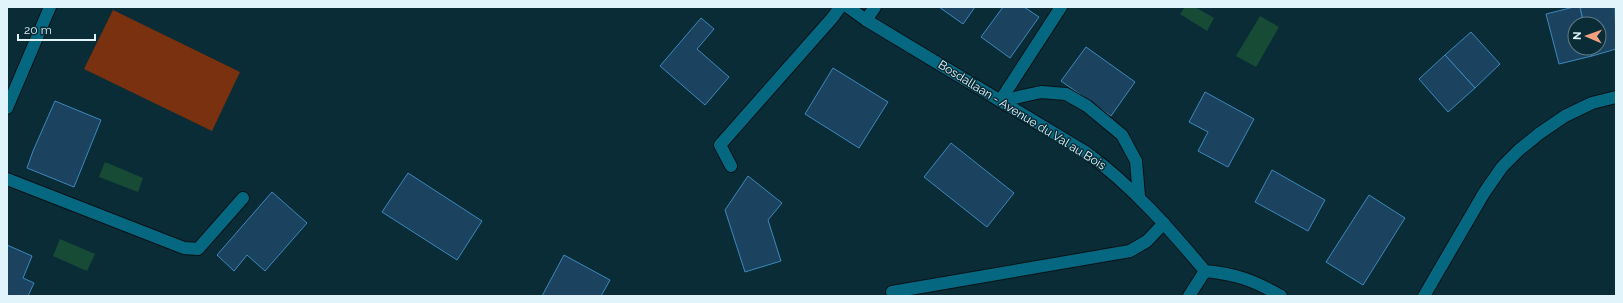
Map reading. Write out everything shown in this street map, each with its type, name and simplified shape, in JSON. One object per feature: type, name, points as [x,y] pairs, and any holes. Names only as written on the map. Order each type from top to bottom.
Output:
[{"type":"street","points":[[7,108],[50,7]]},
{"type":"street","points":[[731,166],[720,145],[833,17],[840,7]]},
{"type":"street","name":"Bosdallaan - Avenue du Val au Bois","points":[[848,7],[866,20],[1087,153],[1110,170],[1139,196],[1164,223],[1204,271]]},
{"type":"street","points":[[866,20],[875,7]]},
{"type":"street","points":[[1000,101],[1061,7]]},
{"type":"street","points":[[1000,101],[1042,92],[1066,94],[1087,106],[1122,135],[1136,161],[1139,196]]},
{"type":"street","points":[[1424,296],[1484,193],[1502,168],[1519,150],[1540,132],[1565,116],[1592,103],[1616,97]]},
{"type":"street","points":[[7,179],[184,248],[198,249],[242,198]]},
{"type":"street","points":[[892,292],[1020,268],[1130,251],[1147,240],[1164,223]]},
{"type":"street","points":[[1189,296],[1204,271],[1240,276],[1252,280],[1281,296]]},
{"type":"shaded area","points":[[1185,7],[1195,7],[1214,18],[1207,31],[1180,14]]},
{"type":"shaded area","points":[[113,10],[240,72],[212,131],[84,69]]},
{"type":"shaded area","points":[[1260,16],[1279,27],[1256,67],[1236,56]]},
{"type":"shaded area","points":[[105,162],[143,178],[138,192],[99,177]]},
{"type":"shaded area","points":[[60,239],[95,254],[87,271],[53,256]]},
{"type":"building","points":[[939,7],[975,7],[963,24]]},
{"type":"building","points":[[1003,7],[1024,7],[1039,17],[1010,58],[981,37]]},
{"type":"building","points":[[1574,7],[1580,7],[1582,16],[1567,16],[1567,56],[1592,56],[1559,64],[1546,14]]},
{"type":"building","points":[[1580,7],[1615,7],[1616,49],[1607,52],[1607,16],[1582,16]]},
{"type":"building","points":[[701,18],[714,29],[697,49],[729,77],[705,105],[660,66]]},
{"type":"building","points":[[1471,32],[1500,64],[1475,88],[1445,55]]},
{"type":"building","points":[[1086,47],[1135,82],[1111,116],[1061,81]]},
{"type":"building","points":[[1445,55],[1475,88],[1448,112],[1419,79]]},
{"type":"building","points":[[833,68],[888,102],[859,148],[805,114]]},
{"type":"building","points":[[1205,92],[1254,119],[1228,167],[1198,151],[1208,132],[1189,122]]},
{"type":"building","points":[[55,101],[101,120],[74,187],[27,168]]},
{"type":"building","points":[[951,143],[1014,193],[987,227],[924,177]]},
{"type":"building","points":[[1272,170],[1325,200],[1308,231],[1255,202]]},
{"type":"building","points":[[408,173],[482,221],[457,260],[382,212]]},
{"type":"building","points":[[748,176],[782,203],[768,220],[781,261],[745,272],[725,210]]},
{"type":"building","points":[[272,192],[307,223],[265,271],[247,255],[234,271],[217,255]]},
{"type":"building","points":[[1369,195],[1405,218],[1363,285],[1326,262]]},
{"type":"building","points":[[7,245],[32,256],[23,278],[34,283],[28,296],[7,296]]},
{"type":"building","points":[[564,255],[610,280],[601,296],[542,296]]}]
